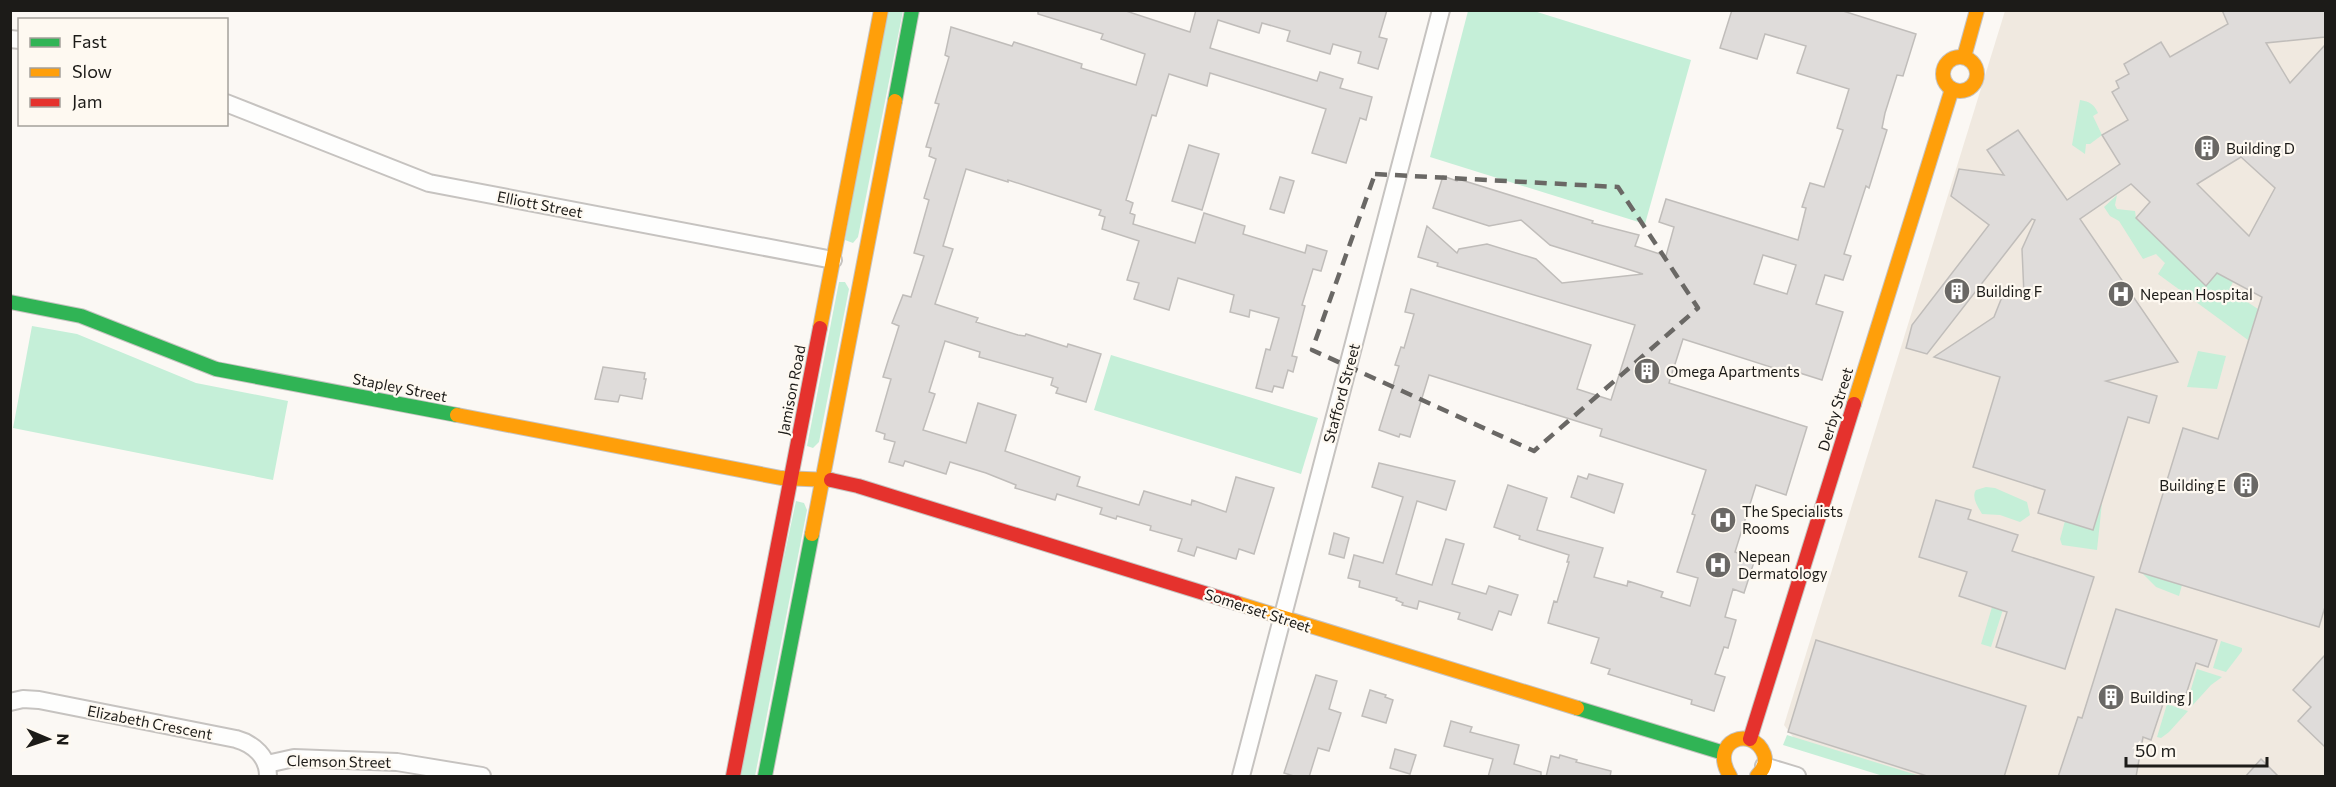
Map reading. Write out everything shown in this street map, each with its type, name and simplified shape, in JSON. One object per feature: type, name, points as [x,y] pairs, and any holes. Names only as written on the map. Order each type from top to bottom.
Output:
[{"type":"street","name":"Jamison Road","points":[[765,777],[821,479],[881,10]]},
{"type":"street","name":"Jamison Road","points":[[733,777],[791,480],[912,10]]},
{"type":"street","name":"Stafford Street","points":[[1241,777],[1441,10]]},
{"type":"street","points":[[1964,57],[1977,10]]},
{"type":"street","points":[[1964,57],[1976,66],[1977,80],[1969,89],[1957,91],[1944,81],[1943,70],[1953,58],[1964,57]]},
{"type":"street","name":"Derby Street","points":[[1750,740],[1952,89]]},
{"type":"street","name":"Elliott Street","points":[[228,104],[429,183],[848,263]]},
{"type":"street","name":"Stapley Street","points":[[10,302],[81,316],[216,369],[791,480]]},
{"type":"street","name":"Somerset Street","points":[[791,480],[821,479],[878,492],[1724,753]]},
{"type":"street","name":"Elizabeth Crescent","points":[[10,702],[22,699],[39,700],[236,739],[256,748],[267,770]]},
{"type":"street","points":[[1730,777],[1723,766],[1724,753],[1726,747],[1737,739],[1750,740],[1761,747],[1765,760],[1761,771],[1797,777]]},
{"type":"street","name":"Clemson Street","points":[[267,770],[294,759],[397,762],[482,777]]},
{"type":"highlighted area","points":[[1375,174],[1618,187],[1698,308],[1534,451],[1312,350]]},
{"type":"shaded area","name":"Nepean Hospital","points":[[2005,11],[2325,11],[2325,776],[1891,776],[1802,749],[1784,725]]},
{"type":"green space","points":[[886,11],[903,11],[858,237],[853,243],[845,240]]},
{"type":"green space","points":[[1468,11],[1534,11],[1691,60],[1645,224],[1430,157]]},
{"type":"green space","points":[[2080,100],[2091,104],[2098,113],[2093,116],[2102,135],[2090,144],[2086,144],[2085,154],[2072,145]]},
{"type":"green space","points":[[2117,195],[2115,205],[2117,209],[2135,211],[2136,218],[2237,274],[2229,290],[2258,309],[2248,340],[2158,274],[2165,263],[2156,254],[2143,259],[2119,221],[2110,216],[2104,207]]},
{"type":"green space","points":[[839,282],[845,282],[849,289],[819,442],[813,448],[807,446]]},
{"type":"green space","points":[[32,326],[77,334],[196,383],[288,401],[273,480],[13,428]]},
{"type":"green space","points":[[2198,351],[2226,356],[2217,389],[2187,387]]},
{"type":"green space","points":[[1111,355],[1318,418],[1301,474],[1094,410]]},
{"type":"green space","points":[[1986,487],[1995,488],[2027,502],[2030,515],[2020,522],[2000,515],[1982,514],[1974,496],[1976,490]]},
{"type":"green space","points":[[796,501],[804,503],[807,510],[755,776],[737,776]]},
{"type":"green space","points":[[2102,503],[2097,550],[2062,545],[2060,539],[2065,521],[2093,530]]},
{"type":"green space","points":[[2142,573],[2182,585],[2179,596],[2156,587]]},
{"type":"green space","points":[[2007,597],[1991,647],[1981,644],[1992,607]]},
{"type":"green space","points":[[2221,641],[2242,648],[2226,672],[2213,668]]},
{"type":"green space","points":[[2197,669],[2222,677],[2211,685],[2191,707],[2186,706]]},
{"type":"green space","points":[[2167,704],[2188,711],[2161,738],[2157,737]]},
{"type":"green space","points":[[1787,735],[1920,776],[1883,776],[1783,745]]},
{"type":"building","points":[[1038,10],[1123,10],[1190,32],[1196,10],[1387,10],[1379,37],[1387,39],[1378,69],[1358,63],[1361,52],[1333,44],[1330,54],[1287,41],[1290,31],[1262,23],[1259,33],[1218,20],[1210,48],[1317,81],[1320,72],[1343,79],[1340,88],[1372,97],[1366,120],[1360,118],[1346,163],[1312,153],[1326,109],[1210,73],[1207,86],[1169,74],[1156,116],[1152,115],[1126,200],[1133,203],[1130,213],[1135,215],[1133,224],[1195,243],[1204,213],[1245,226],[1243,234],[1305,253],[1307,245],[1327,251],[1321,271],[1313,269],[1302,305],[1305,306],[1292,356],[1297,357],[1293,372],[1288,370],[1283,388],[1274,386],[1272,392],[1256,388],[1266,349],[1270,350],[1279,318],[1250,310],[1249,317],[1230,312],[1234,295],[1178,278],[1169,310],[1134,299],[1139,283],[1127,280],[1139,241],[1102,229],[1105,217],[1099,215],[1101,210],[966,169],[943,246],[953,249],[935,304],[978,318],[976,322],[1018,335],[1025,336],[1026,334],[1067,347],[1068,344],[1101,354],[1086,402],[1056,393],[1058,388],[1051,385],[1053,378],[979,357],[980,352],[945,341],[929,392],[935,394],[923,430],[966,443],[978,403],[1016,415],[1005,451],[1080,477],[1077,486],[1139,505],[1144,491],[1191,505],[1192,500],[1226,512],[1236,477],[1274,488],[1254,554],[1239,549],[1236,559],[1197,547],[1194,556],[1178,551],[1182,539],[1150,530],[1151,526],[1117,516],[1116,519],[1100,514],[1102,508],[1057,494],[1055,500],[1015,488],[1016,485],[986,473],[950,462],[946,474],[905,461],[903,466],[889,462],[895,442],[884,439],[885,434],[876,431],[891,379],[883,377],[899,326],[892,323],[903,295],[911,297],[924,256],[914,253],[929,200],[924,198],[936,159],[929,156],[931,148],[926,147],[939,104],[935,103],[949,57],[945,55],[951,27],[1012,46],[1014,42],[1082,64],[1081,68],[1136,85],[1145,54],[1101,39],[1103,34],[1038,14]]},
{"type":"building","points":[[1732,10],[1840,10],[1916,34],[1903,76],[1897,75],[1885,113],[1882,128],[1887,130],[1869,188],[1866,186],[1844,254],[1851,256],[1843,280],[1825,275],[1816,304],[1843,312],[1822,380],[1787,369],[1786,372],[1683,339],[1669,383],[1807,427],[1786,495],[1756,485],[1735,552],[1755,559],[1744,593],[1733,589],[1725,617],[1736,620],[1728,648],[1724,647],[1715,674],[1725,677],[1714,711],[1691,704],[1692,700],[1608,674],[1610,669],[1591,663],[1599,638],[1548,623],[1554,601],[1557,602],[1569,555],[1519,539],[1520,536],[1494,527],[1508,485],[1547,498],[1537,530],[1603,548],[1594,577],[1627,586],[1628,581],[1663,592],[1661,597],[1690,606],[1698,578],[1677,572],[1706,470],[1600,436],[1602,429],[1429,375],[1410,437],[1400,434],[1399,437],[1379,430],[1399,366],[1395,365],[1401,347],[1404,348],[1414,314],[1405,312],[1411,289],[1591,345],[1577,389],[1611,400],[1635,325],[1437,266],[1438,263],[1418,257],[1427,226],[1457,253],[1459,249],[1487,244],[1536,259],[1562,283],[1643,274],[1550,245],[1521,220],[1489,226],[1433,208],[1443,176],[1593,221],[1592,223],[1639,235],[1635,246],[1666,256],[1674,227],[1659,222],[1666,199],[1798,240],[1806,208],[1802,207],[1810,183],[1824,187],[1843,130],[1837,128],[1849,89],[1797,73],[1806,46],[1765,34],[1757,59],[1720,48]],"holes":[[[1763,255],[1796,265],[1787,294],[1754,284]]]},
{"type":"building","points":[[2222,10],[2325,10],[2325,37],[2266,43],[2290,83],[2325,45],[2325,607],[2319,627],[2139,572],[2183,428],[2218,439],[2262,297],[2217,273],[2206,286],[2136,218],[2150,202],[2131,184],[2080,219],[2178,362],[2106,381],[2157,396],[2149,423],[2128,417],[2093,530],[2038,513],[2045,490],[1973,467],[2000,377],[1934,357],[1994,317],[2006,287],[2024,295],[2022,249],[2035,220],[2032,219],[1927,354],[1906,348],[1912,325],[1989,225],[1951,196],[1959,169],[2004,175],[1987,150],[2018,130],[2067,200],[2120,164],[2102,135],[2128,120],[2112,92],[2119,88],[2116,81],[2129,74],[2124,64],[2161,42],[2170,57],[2228,24]],"holes":[[[2241,157],[2275,188],[2249,236],[2197,184]]]},
{"type":"building","points":[[1189,145],[1219,154],[1202,210],[1172,201]]},
{"type":"building","points":[[1280,177],[1294,181],[1284,213],[1270,209]]},
{"type":"building","points":[[603,367],[645,373],[642,399],[620,395],[618,402],[595,399]]},
{"type":"building","points":[[1379,463],[1455,481],[1446,510],[1417,501],[1396,574],[1432,585],[1446,539],[1464,544],[1452,584],[1486,594],[1489,586],[1518,595],[1511,615],[1499,611],[1492,630],[1458,619],[1460,613],[1419,601],[1417,609],[1402,605],[1403,603],[1396,600],[1397,598],[1359,587],[1360,581],[1348,578],[1354,555],[1383,563],[1403,497],[1372,487]]},
{"type":"building","points":[[1589,474],[1623,484],[1614,513],[1571,497],[1578,476],[1587,479]]},
{"type":"building","points":[[1936,500],[1971,510],[1968,519],[2018,535],[2012,551],[2094,577],[2065,669],[1996,647],[2007,612],[1959,596],[1967,572],[1919,557]]},
{"type":"building","points":[[1334,533],[1349,538],[1344,558],[1329,554]]},
{"type":"building","name":"Building J","points":[[2116,609],[2217,640],[2208,667],[2196,663],[2183,704],[2165,698],[2151,740],[2143,737],[2136,777],[2058,777],[2078,717],[2082,718]]},
{"type":"building","points":[[1816,640],[2026,706],[2004,777],[1930,777],[1788,732]]},
{"type":"building","points":[[2325,655],[2325,747],[2298,721],[2311,707],[2293,690]]},
{"type":"building","points":[[1316,675],[1337,681],[1329,709],[1341,713],[1329,751],[1318,748],[1309,777],[1297,777],[1284,773]]},
{"type":"building","points":[[1370,690],[1393,700],[1386,723],[1362,716]]},
{"type":"building","points":[[1451,721],[1472,727],[1470,732],[1519,745],[1514,764],[1541,772],[1541,777],[1488,777],[1493,759],[1444,746]]},
{"type":"building","points":[[1395,749],[1416,755],[1410,774],[1390,768]]},
{"type":"building","points":[[1560,755],[1577,760],[1576,762],[1611,771],[1610,777],[1546,777],[1551,756],[1559,758]]},
{"type":"building","points":[[2261,759],[2279,777],[2245,777]]},
{"type":"traffic: fast","points":[[895,101],[912,10]]},
{"type":"traffic: fast","points":[[10,302],[81,316],[216,369],[457,415]]},
{"type":"traffic: fast","points":[[765,776],[812,534]]},
{"type":"traffic: fast","points":[[1577,708],[1724,753]]},
{"type":"traffic: slow","points":[[820,328],[881,10]]},
{"type":"traffic: slow","points":[[1964,57],[1977,10]]},
{"type":"traffic: slow","points":[[1960,57],[1972,62],[1977,74],[1972,86],[1960,91],[1948,86],[1943,74],[1948,62],[1960,57]]},
{"type":"traffic: slow","points":[[1854,404],[1952,89]]},
{"type":"traffic: slow","points":[[812,534],[895,101]]},
{"type":"traffic: slow","points":[[457,415],[781,478],[831,480]]},
{"type":"traffic: slow","points":[[1236,603],[1577,708]]},
{"type":"traffic: slow","points":[[1730,776],[1724,754],[1728,746],[1742,739],[1751,740],[1764,754],[1764,766],[1757,776]]},
{"type":"traffic: jam","points":[[733,776],[820,328]]},
{"type":"traffic: jam","points":[[1750,739],[1854,404]]},
{"type":"traffic: jam","points":[[831,480],[858,486],[1236,603]]},
{"type":"place","name":"Building D","points":[[2207,148]]},
{"type":"place","name":"Building F","points":[[1957,291]]},
{"type":"place","name":"Nepean Hospital","points":[[2121,294]]},
{"type":"place","name":"Omega Apartments","points":[[1647,371]]},
{"type":"place","name":"Building E","points":[[2246,485]]},
{"type":"place","name":"The Specialists Rooms","points":[[1723,520]]},
{"type":"place","name":"Nepean Dermatology","points":[[1718,565]]},
{"type":"place","name":"Building J","points":[[2111,697]]}]
